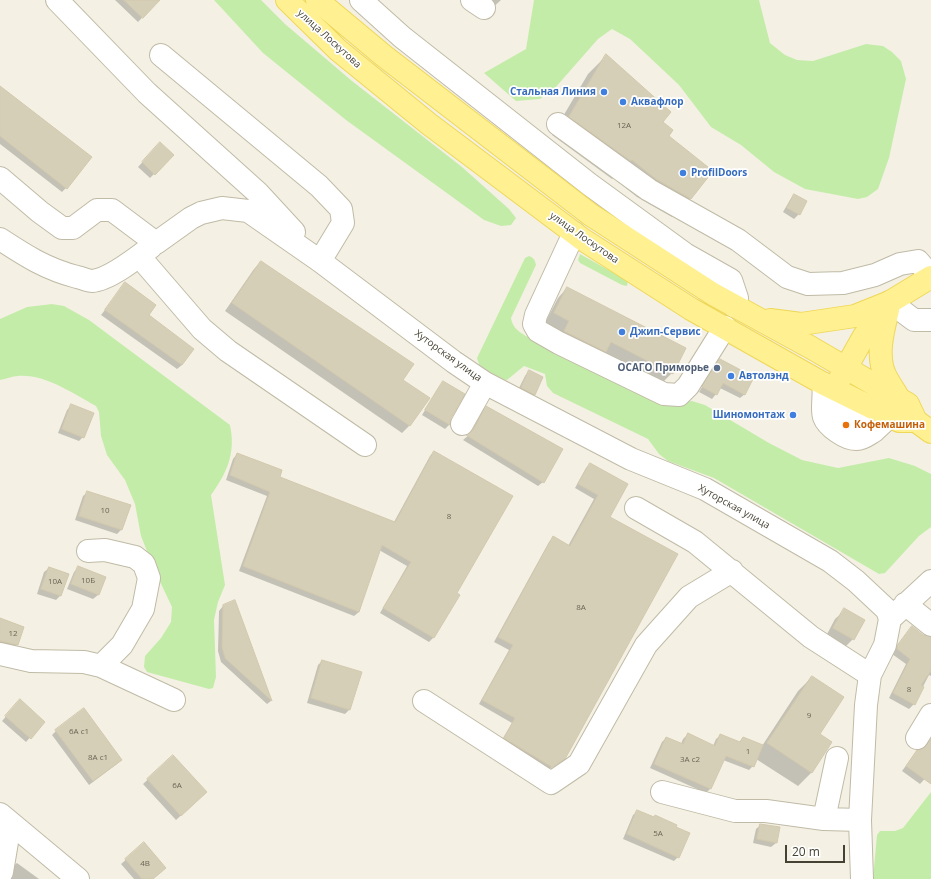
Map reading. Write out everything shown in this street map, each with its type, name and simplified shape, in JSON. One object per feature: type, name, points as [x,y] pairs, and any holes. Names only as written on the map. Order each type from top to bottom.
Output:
[{"type":"main road","name":"улица Лоскутова","points":[[287,0],[338,50],[429,124],[574,233],[691,309],[830,387],[887,415]]},
{"type":"main road","name":"улица Лоскутова","points":[[317,0],[384,56],[591,215],[695,283],[845,367],[887,415]]},
{"type":"main road","points":[[759,319],[802,324],[856,316],[890,302],[931,277]]},
{"type":"main road","points":[[830,387],[852,359],[864,336],[890,302]]},
{"type":"main road","points":[[887,415],[884,374],[881,357],[882,335],[890,302]]},
{"type":"main road","name":"улица Лоскутова","points":[[887,415],[908,404],[923,426]]},
{"type":"street","points":[[57,0],[147,93],[258,193],[320,261]]},
{"type":"street","points":[[361,0],[402,37],[589,184],[685,254],[731,280],[737,298],[734,306]]},
{"type":"street","points":[[161,55],[319,186],[341,209],[342,224],[320,261]]},
{"type":"street","points":[[558,124],[649,190],[738,240],[787,278],[808,284],[843,283],[874,275],[900,264],[918,261],[931,277]]},
{"type":"street","points":[[0,178],[40,212],[62,228],[73,228],[97,210],[112,210],[156,243]]},
{"type":"street","points":[[0,239],[51,270],[92,281],[106,277],[140,256],[191,218],[201,213],[222,208],[248,211],[320,261]]},
{"type":"street","points":[[574,233],[536,315],[534,324],[538,331],[559,343],[664,394],[679,395],[688,386],[725,327]]},
{"type":"street","points":[[140,256],[202,329],[228,351],[365,445]]},
{"type":"street","name":"Хуторская улица","points":[[320,261],[454,362],[486,383],[631,459],[705,489],[830,561],[881,603],[887,610],[890,619]]},
{"type":"street","points":[[890,302],[914,320],[931,320]]},
{"type":"street","points":[[462,424],[486,383]]},
{"type":"street","points":[[830,387],[823,407],[824,417],[829,426],[845,436],[857,439],[867,436],[887,415]]},
{"type":"street","points":[[636,508],[695,542],[811,636],[870,675]]},
{"type":"street","points":[[88,551],[105,550],[135,557],[144,564],[149,578],[143,609],[122,645],[101,666]]},
{"type":"street","points":[[424,701],[551,783],[579,764],[646,645],[689,597],[732,572]]},
{"type":"street","points":[[862,879],[860,820],[862,756],[870,675],[885,645],[890,619],[931,581]]},
{"type":"street","points":[[905,604],[931,625]]},
{"type":"street","points":[[0,654],[31,661],[84,662],[101,666],[174,700]]},
{"type":"street","points":[[917,738],[931,715]]},
{"type":"street","points":[[824,819],[837,758]]},
{"type":"street","points":[[662,792],[735,811],[766,811],[824,819],[860,820]]},
{"type":"street","points":[[0,875],[3,823]]},
{"type":"street","points":[[3,823],[78,879]]},
{"type":"green space","points":[[214,0],[261,0],[285,24],[352,81],[462,167],[509,209],[516,218],[511,225],[501,226],[484,220],[346,120],[263,53]]},
{"type":"green space","points":[[534,0],[759,0],[770,43],[785,55],[797,60],[813,61],[866,44],[883,46],[901,61],[906,79],[889,158],[878,189],[867,197],[858,199],[805,189],[774,172],[741,145],[711,127],[679,85],[630,39],[612,29],[598,39],[555,88],[540,99],[516,101],[484,73],[526,49]]},
{"type":"green space","points":[[580,254],[628,281],[627,286],[622,285],[580,263],[578,260]]},
{"type":"green space","points":[[529,256],[534,259],[536,265],[511,318],[514,326],[524,335],[535,341],[685,402],[692,401],[705,405],[769,443],[802,460],[838,468],[889,458],[915,466],[931,474],[931,527],[919,536],[885,573],[879,574],[714,478],[668,461],[659,454],[648,439],[553,393],[547,386],[545,374],[524,366],[507,380],[497,379],[480,367],[477,358],[525,258]]},
{"type":"green space","points":[[52,304],[64,306],[89,320],[230,425],[232,445],[229,462],[222,479],[211,495],[225,585],[218,602],[214,620],[216,677],[213,688],[209,689],[147,672],[144,667],[145,656],[161,638],[171,622],[172,607],[154,569],[141,536],[135,504],[125,480],[107,455],[101,436],[99,412],[96,406],[49,381],[39,378],[14,376],[0,380],[0,319],[27,307]]},
{"type":"green space","points":[[931,792],[931,879],[873,879],[877,835],[880,831],[895,831],[903,828]]},
{"type":"building","points":[[124,0],[160,0],[143,18]]},
{"type":"building","points":[[606,54],[671,112],[663,122],[673,130],[669,136],[713,171],[691,199],[656,179],[632,160],[631,161],[569,117]]},
{"type":"building","points":[[0,86],[92,157],[67,189],[0,136]]},
{"type":"building","points":[[160,142],[174,155],[155,175],[142,162]]},
{"type":"building","points":[[794,194],[807,201],[800,215],[787,208]]},
{"type":"building","points":[[261,261],[414,364],[403,380],[430,398],[410,426],[232,303]]},
{"type":"building","points":[[125,282],[156,305],[149,315],[194,349],[182,365],[105,310]]},
{"type":"building","name":"Джип-Сервис","points":[[567,287],[686,348],[673,374],[611,342],[606,352],[564,331],[569,321],[554,313]]},
{"type":"building","name":"Автолэнд","points":[[720,359],[754,377],[745,395],[723,383],[717,395],[702,387]]},
{"type":"building","points":[[529,370],[543,377],[535,395],[521,388]]},
{"type":"building","points":[[443,381],[465,394],[451,418],[450,425],[425,410]]},
{"type":"building","points":[[71,404],[94,413],[84,438],[62,429]]},
{"type":"building","points":[[486,406],[563,449],[544,483],[466,435],[473,430]]},
{"type":"building","points":[[434,451],[513,496],[457,593],[460,595],[434,638],[383,608],[411,562],[382,545],[359,612],[243,566],[270,492],[230,475],[237,453],[282,470],[280,477],[395,522]]},
{"type":"building","points":[[590,463],[628,484],[610,517],[678,554],[565,759],[552,767],[504,738],[515,718],[482,700],[513,645],[498,637],[553,536],[570,546],[598,495],[578,484]]},
{"type":"building","points":[[87,491],[131,505],[122,530],[79,516]]},
{"type":"building","points":[[78,566],[106,577],[99,595],[71,584]]},
{"type":"building","points":[[49,567],[69,574],[61,596],[41,589]]},
{"type":"building","points":[[235,600],[272,701],[225,658],[222,647],[223,605]]},
{"type":"building","points":[[844,608],[865,620],[854,640],[833,628]]},
{"type":"building","points":[[0,618],[24,627],[18,645],[0,641]]},
{"type":"building","points":[[912,626],[923,635],[931,637],[931,671],[921,685],[924,687],[915,705],[893,693],[910,659],[897,649],[897,646]]},
{"type":"building","points":[[322,660],[362,672],[350,710],[311,698]]},
{"type":"building","points":[[812,676],[844,697],[820,734],[832,742],[812,773],[767,743]]},
{"type":"building","points":[[20,699],[45,722],[31,739],[5,716]]},
{"type":"building","points":[[84,708],[122,760],[93,781],[55,730]]},
{"type":"building","points":[[688,733],[715,746],[720,734],[740,742],[743,737],[763,745],[754,767],[726,756],[711,789],[654,764],[666,737],[683,744]]},
{"type":"building","points":[[931,739],[931,784],[906,766],[917,750],[923,749]]},
{"type":"building","points":[[173,755],[207,792],[181,816],[147,779]]},
{"type":"building","points":[[637,810],[654,817],[655,815],[690,833],[679,858],[627,834]]},
{"type":"building","points":[[760,824],[780,827],[777,843],[757,839]]},
{"type":"building","points":[[144,842],[166,868],[153,879],[142,879],[125,859]]},
{"type":"place","name":"Стальная Линия","points":[[604,92]]},
{"type":"place","name":"Аквафлор","points":[[623,102]]},
{"type":"place","name":"ProfilDoors","points":[[683,173]]},
{"type":"place","name":"Джип-Сервис","points":[[622,332]]},
{"type":"place","name":"ОСАГО Приморье","points":[[717,368]]},
{"type":"place","name":"Автолэнд","points":[[731,376]]},
{"type":"place","name":"Шиномонтаж","points":[[793,415]]},
{"type":"place","name":"Кофемашина","points":[[846,425]]}]
